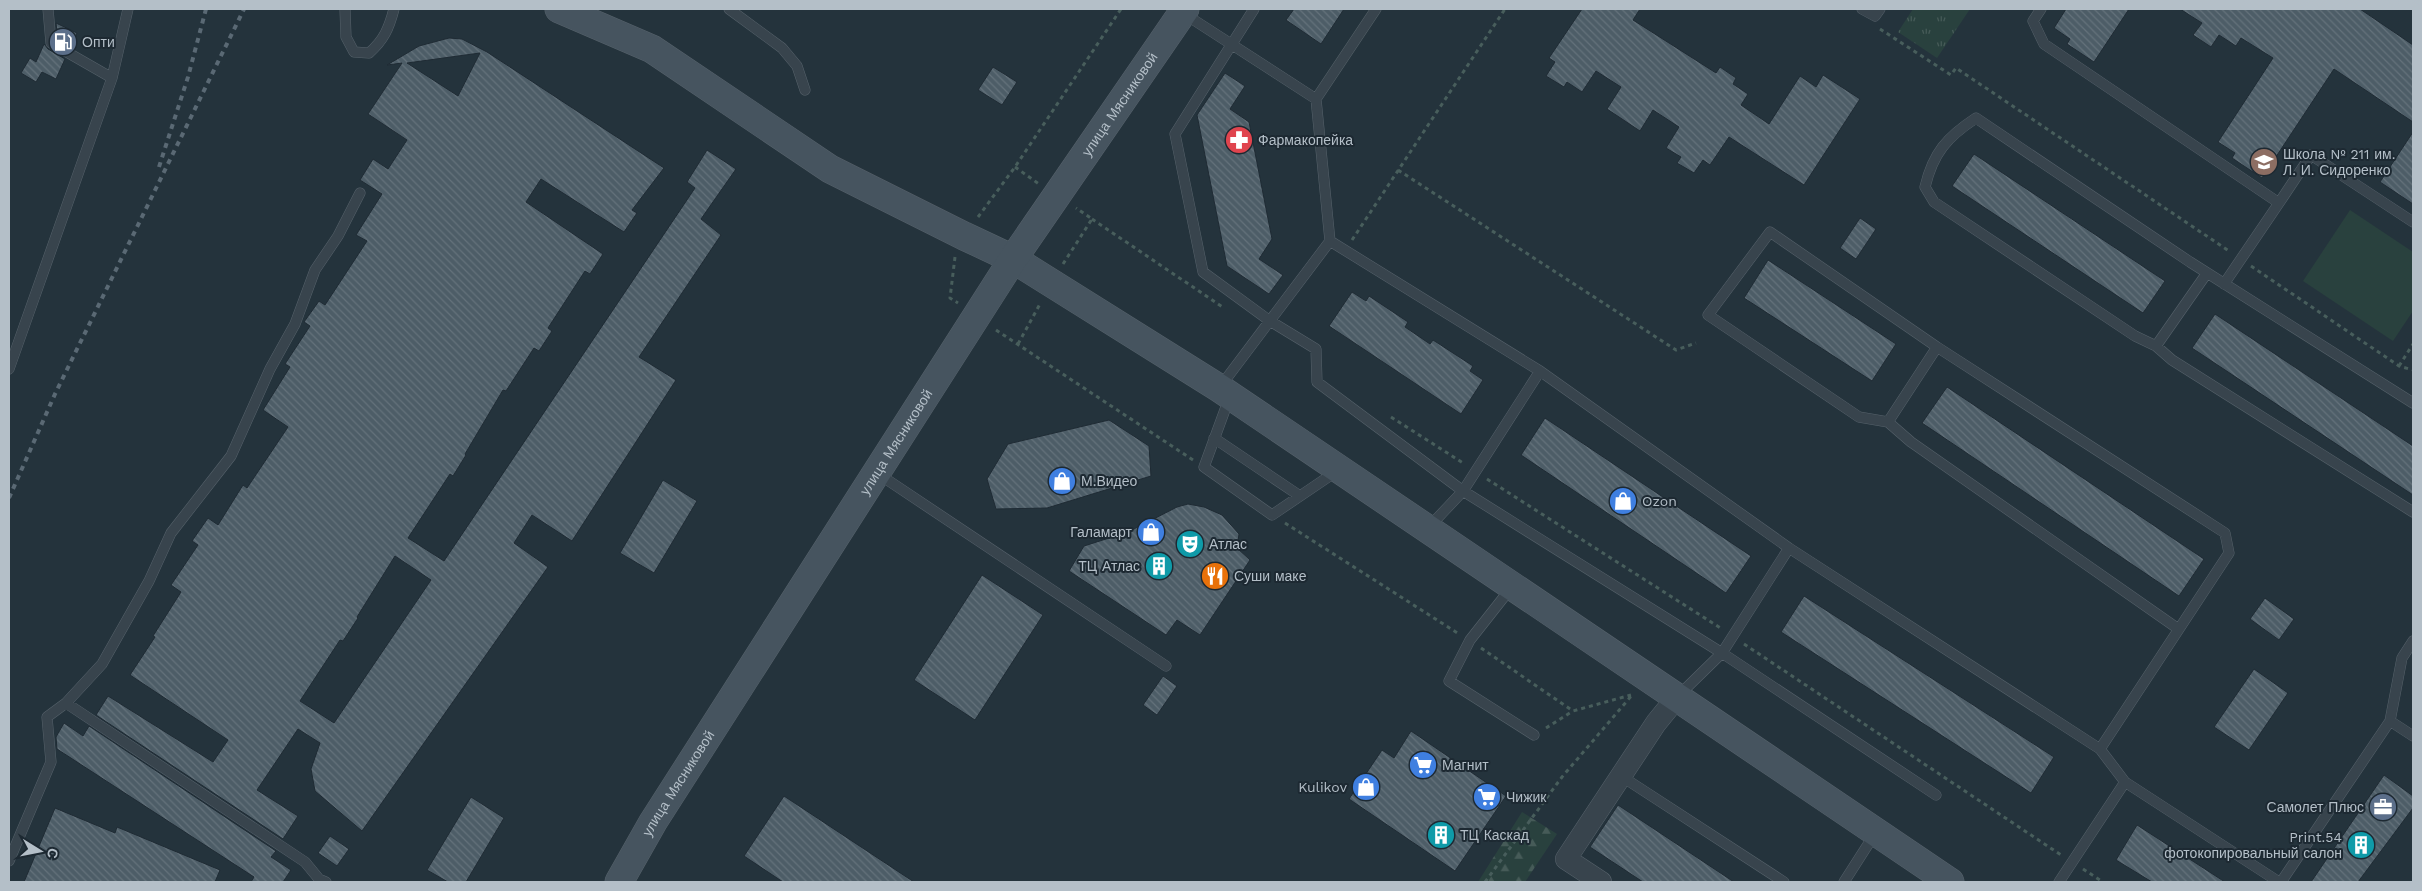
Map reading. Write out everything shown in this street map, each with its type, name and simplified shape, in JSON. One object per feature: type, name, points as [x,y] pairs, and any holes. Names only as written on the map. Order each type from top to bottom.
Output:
[{"type":"street","points":[[559,9],[652,49],[830,169],[964,236],[1013,258],[1225,391],[1678,696],[1876,832],[1941,880]]},
{"type":"street","name":"улица Мясниковой","points":[[619,882],[653,822],[1013,258],[1184,11]]},
{"type":"street","points":[[1601,882],[1566,859],[1663,713],[1678,696]]},
{"type":"lane","points":[[48,9],[51,43],[112,78]]},
{"type":"lane","points":[[9,369],[112,78],[128,9]]},
{"type":"lane","points":[[345,9],[346,37],[350,45],[354,52],[369,53],[380,43],[389,29],[394,9]]},
{"type":"lane","points":[[729,9],[782,48],[797,66],[805,90]]},
{"type":"lane","points":[[1254,9],[1174,134],[1203,272],[1270,321],[1316,350],[1317,382],[1463,491],[1722,653],[1936,795]]},
{"type":"lane","points":[[1341,469],[1272,514],[1204,467],[1214,438],[1225,391],[1270,321],[1330,240],[1316,99],[1376,9]]},
{"type":"lane","points":[[1862,9],[1877,12]]},
{"type":"lane","points":[[2041,9],[2033,21],[2044,44],[2279,203]]},
{"type":"lane","points":[[1184,11],[1316,99]]},
{"type":"lane","points":[[2413,403],[2207,273],[1976,118],[1952,134],[1930,168],[1925,187],[1934,202],[2135,336],[2156,346],[2181,365],[2413,512]]},
{"type":"lane","points":[[2224,284],[2242,260],[2311,155],[2413,222]]},
{"type":"lane","points":[[9,861],[51,762],[47,717],[66,703],[102,664],[149,581],[171,533],[231,456],[270,369],[295,324],[315,270],[338,236],[360,193]]},
{"type":"lane","points":[[2100,749],[2177,628],[2229,553],[2224,533],[1937,347],[1770,232],[1708,315],[1859,417],[1888,422],[1911,442],[2177,628]]},
{"type":"lane","points":[[1330,240],[1540,371],[1789,548],[2100,749],[2125,782],[2280,882],[2390,721],[2402,658],[2413,642]]},
{"type":"lane","points":[[2156,346],[2207,273]]},
{"type":"lane","points":[[1888,422],[1937,347]]},
{"type":"lane","points":[[1429,528],[1463,491],[1540,371]]},
{"type":"lane","points":[[1214,438],[1300,496]]},
{"type":"lane","points":[[876,473],[1166,666]]},
{"type":"lane","points":[[1678,696],[1722,653],[1789,548]]},
{"type":"lane","points":[[1513,585],[1470,640],[1449,681],[1534,735]]},
{"type":"lane","points":[[66,703],[305,862],[319,879],[326,882]]},
{"type":"lane","points":[[2390,721],[2413,736]]},
{"type":"lane","points":[[1621,776],[1784,882]]},
{"type":"lane","points":[[2059,882],[2125,782]]},
{"type":"lane","points":[[1844,882],[1876,832]]},
{"type":"path","points":[[1345,250],[1505,9]]},
{"type":"path","points":[[1877,12],[1871,23],[1951,75],[1956,68],[2399,366],[2413,370]]},
{"type":"path","points":[[1015,167],[1229,311]]},
{"type":"path","points":[[1398,170],[1676,350],[1696,343]]},
{"type":"path","points":[[1018,344],[1052,282],[1092,219]]},
{"type":"path","points":[[2399,366],[2413,344]]},
{"type":"path","points":[[1384,412],[1732,636],[2103,882]]},
{"type":"path","points":[[1485,882],[1562,777],[1633,694]]},
{"type":"path","points":[[1534,735],[1573,711]]},
{"type":"green space","points":[[1913,9],[1970,9],[1937,58],[1898,32]]},
{"type":"green space","points":[[2350,210],[2413,252],[2413,311],[2393,341],[2303,281]]},
{"type":"green space","points":[[1522,812],[1557,834],[1525,882],[1478,882]]},
{"type":"building","points":[[1294,9],[1344,9],[1321,44],[1286,20]]},
{"type":"building","points":[[1582,9],[1640,9],[1633,20],[1716,73],[1720,67],[1736,78],[1733,84],[1748,94],[1741,105],[1769,124],[1800,76],[1816,87],[1823,75],[1860,99],[1804,185],[1729,137],[1710,165],[1703,160],[1694,173],[1677,163],[1681,157],[1666,148],[1679,127],[1653,110],[1640,131],[1607,109],[1621,87],[1596,71],[1582,92],[1567,82],[1564,87],[1546,76],[1555,62],[1549,58]]},
{"type":"building","points":[[2066,9],[2129,9],[2094,62],[2067,44],[2070,39],[2054,28]]},
{"type":"building","points":[[2180,9],[2360,9],[2413,45],[2413,122],[2334,69],[2262,178],[2232,158],[2235,153],[2218,142],[2273,58],[2241,38],[2236,46],[2219,35],[2211,47],[2193,35],[2202,23]]},
{"type":"building","points":[[56,23],[77,33],[71,46],[58,39]]},
{"type":"building","points":[[449,38],[462,39],[487,52],[664,168],[632,210],[637,213],[624,232],[541,179],[526,202],[603,254],[590,274],[585,271],[548,328],[552,331],[539,351],[534,348],[506,391],[503,390],[453,476],[450,474],[408,538],[444,561],[695,188],[687,182],[707,150],[736,169],[701,219],[721,235],[639,357],[676,380],[572,541],[532,515],[514,543],[548,567],[362,831],[315,791],[311,769],[320,743],[298,729],[257,790],[298,816],[283,839],[96,715],[108,696],[213,762],[228,740],[130,675],[181,592],[171,585],[198,545],[192,541],[208,518],[218,525],[243,485],[247,488],[288,427],[263,410],[290,367],[285,364],[310,326],[304,322],[319,301],[325,305],[367,241],[356,235],[382,194],[360,180],[373,159],[388,169],[407,140],[368,114],[402,63],[387,65],[419,46]],"holes":[[[480,53],[458,96],[407,63]],[[395,556],[431,580],[334,723],[300,701],[340,640],[343,641]]]},
{"type":"building","points":[[44,44],[48,49],[65,59],[56,79],[42,72],[36,82],[21,73],[30,58],[36,62]]},
{"type":"building","points":[[993,67],[1017,82],[1002,105],[978,90]]},
{"type":"building","points":[[1225,73],[1245,86],[1230,109],[1249,122],[1272,239],[1259,259],[1283,275],[1269,294],[1227,266],[1197,115]]},
{"type":"building","points":[[2413,132],[2413,204],[2380,182]]},
{"type":"building","points":[[1974,154],[2165,281],[2143,313],[1952,186]]},
{"type":"building","points":[[1860,218],[1876,229],[1856,259],[1840,248]]},
{"type":"building","points":[[1768,260],[1896,344],[1872,381],[1744,298]]},
{"type":"building","points":[[1352,292],[1366,301],[1369,296],[1408,322],[1405,327],[1430,344],[1433,340],[1473,366],[1470,371],[1483,380],[1461,414],[1329,326]]},
{"type":"building","points":[[2215,314],[2413,446],[2413,495],[2192,348]]},
{"type":"building","points":[[1947,387],[2204,559],[2179,596],[1922,423]]},
{"type":"building","points":[[1545,418],[1751,556],[1726,593],[1521,455]]},
{"type":"building","points":[[1109,420],[1149,446],[1151,476],[1047,508],[996,509],[987,479],[1008,444]]},
{"type":"building","points":[[663,480],[697,501],[654,573],[620,553]]},
{"type":"building","name":"ТЦ Атлас","points":[[1188,504],[1204,507],[1222,515],[1239,534],[1237,548],[1250,560],[1200,635],[1177,620],[1166,635],[1069,571],[1084,546],[1128,532],[1177,507]]},
{"type":"building","points":[[982,575],[1043,615],[975,720],[914,680]]},
{"type":"building","points":[[1804,596],[2054,757],[2031,793],[1781,632]]},
{"type":"building","points":[[2265,598],[2294,619],[2279,640],[2250,619]]},
{"type":"building","points":[[2254,669],[2288,693],[2249,750],[2214,727]]},
{"type":"building","points":[[1163,676],[1177,686],[1157,715],[1143,705]]},
{"type":"building","points":[[64,723],[83,736],[89,726],[276,851],[271,857],[291,870],[283,882],[251,882],[254,877],[57,749],[56,737]]},
{"type":"building","name":"ТЦ Каскад","points":[[1411,731],[1506,796],[1455,871],[1349,799],[1382,750],[1394,758]]},
{"type":"building","name":"Print.54 фотокопировальный салон","points":[[2384,775],[2413,796],[2413,808],[2358,882],[2311,882]]},
{"type":"building","points":[[784,796],[914,882],[783,882],[744,856]]},
{"type":"building","points":[[471,797],[504,818],[466,882],[448,882],[427,870]]},
{"type":"building","points":[[1618,805],[1734,882],[1643,882],[1590,847]]},
{"type":"building","points":[[55,808],[115,833],[117,827],[220,870],[215,882],[24,882]]},
{"type":"building","name":"Print.54 фотокопировальный салон","points":[[2137,825],[2225,882],[2152,882],[2116,860]]},
{"type":"building","points":[[330,836],[349,849],[337,866],[318,853]]},
{"type":"railway","points":[[159,167],[188,77],[206,9]]},
{"type":"railway","points":[[9,498],[55,394],[244,9]]},
{"type":"place","name":"Опти","points":[[63,42]]},
{"type":"place","name":"Фармакопейка","points":[[1239,140]]},
{"type":"place","name":"Школа № 211 им. Л. И. Сидоренко","points":[[2264,162]]},
{"type":"place","name":"М.Видео","points":[[1062,481]]},
{"type":"place","name":"Ozon","points":[[1623,501]]},
{"type":"place","name":"Галамарт","points":[[1151,532]]},
{"type":"place","name":"Атлас","points":[[1190,544]]},
{"type":"place","name":"ТЦ Атлас","points":[[1159,566]]},
{"type":"place","name":"Суши маке","points":[[1215,576]]},
{"type":"place","name":"Магнит","points":[[1423,765]]},
{"type":"place","name":"Kulikov","points":[[1366,787]]},
{"type":"place","name":"Чижик","points":[[1487,797]]},
{"type":"place","name":"Самолет Плюс","points":[[2383,807]]},
{"type":"place","name":"ТЦ Каскад","points":[[1441,835]]},
{"type":"place","name":"Print.54 фотокопировальный салон","points":[[2361,845]]}]
